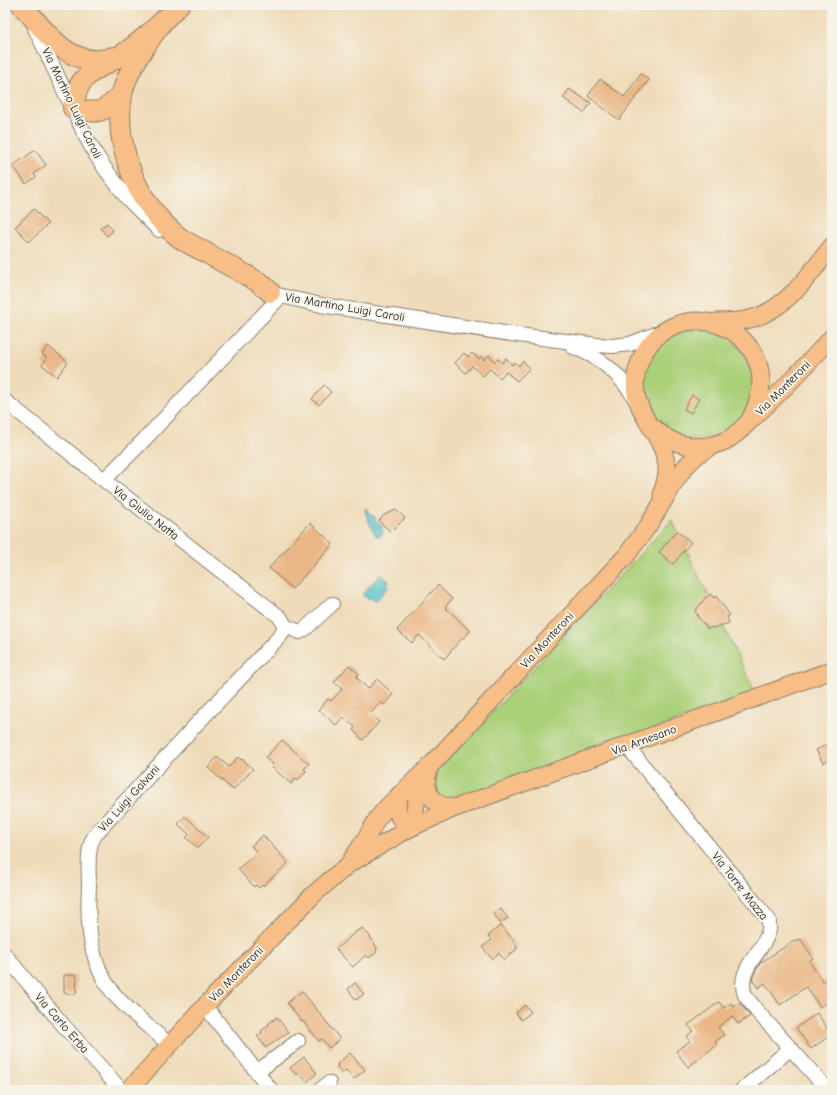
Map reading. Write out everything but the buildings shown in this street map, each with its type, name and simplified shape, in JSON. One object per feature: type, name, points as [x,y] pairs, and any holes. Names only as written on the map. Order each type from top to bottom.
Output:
[{"type":"highway","points":[[21,5],[58,46],[68,53],[80,58],[101,60],[123,54]]},
{"type":"highway","points":[[122,94],[105,110],[86,112],[73,108],[79,86],[87,76],[123,54],[163,21],[179,5]]},
{"type":"highway","points":[[163,21],[146,45],[131,71],[122,94],[120,118],[122,142],[128,165],[149,205],[162,221],[180,238],[262,284],[276,294]]},
{"type":"main road","points":[[706,321],[730,322],[750,319],[768,312],[784,302],[832,246]]},
{"type":"main road","name":"Via Monteroni","points":[[713,445],[698,447],[683,445],[660,434],[644,416],[639,405],[636,390],[636,374],[640,359],[648,346],[659,335],[672,327],[688,322],[706,321],[733,331],[744,341],[753,352],[759,366],[761,380],[760,395],[756,409],[749,421]]},
{"type":"main road","name":"Via Monteroni","points":[[349,864],[364,843],[377,819],[399,795],[429,769],[626,556],[658,511],[686,466],[697,455],[713,445],[733,436],[787,386],[832,337]]},
{"type":"main road","name":"Via Monteroni","points":[[651,425],[662,446],[667,463],[667,474],[658,511]]},
{"type":"main road","name":"Via Arnesano","points":[[455,808],[832,670]]},
{"type":"main road","points":[[429,769],[427,786],[429,794],[440,805],[455,808]]},
{"type":"main road","name":"Via Monteroni","points":[[410,828],[414,818],[417,797],[429,769]]},
{"type":"main road","points":[[399,795],[397,805],[398,816],[404,824],[410,828]]},
{"type":"main road","name":"Via Monteroni","points":[[130,1090],[205,1006],[314,894],[349,864],[410,828],[455,808]]},
{"type":"street","name":"Via Martino Luigi Caroli","points":[[21,5],[38,33],[86,137],[106,170],[128,199],[145,217],[174,242],[223,274],[276,294],[321,305],[549,339],[613,346],[630,344],[672,327]]},
{"type":"street","points":[[104,480],[141,443],[276,294]]},
{"type":"street","name":"Via Martino Luigi Caroli","points":[[549,339],[582,350],[602,361],[630,390],[639,405]]},
{"type":"street","name":"Via Giulio Natta","points":[[5,401],[280,617],[285,626]]},
{"type":"street","points":[[285,626],[300,632],[305,630],[332,604]]},
{"type":"street","name":"Via Luigi Galvani","points":[[170,1045],[126,1007],[113,993],[104,979],[97,963],[92,947],[89,928],[88,896],[91,842],[99,830],[192,728],[281,636],[285,626]]},
{"type":"street","name":"Via Torre Mozza","points":[[627,746],[769,920],[769,930],[747,970],[743,983],[746,996],[756,1010],[828,1090]]},
{"type":"street","name":"Via Carlo Erba","points":[[5,955],[63,1025],[121,1090]]},
{"type":"street","points":[[205,1006],[271,1090]]},
{"type":"street","points":[[257,1072],[298,1041]]},
{"type":"street","points":[[742,1090],[791,1048]]},
{"type":"green space","points":[[698,329],[719,333],[729,338],[737,345],[744,353],[749,363],[753,384],[749,405],[744,415],[737,423],[729,430],[719,435],[698,439],[677,435],[667,430],[659,423],[652,415],[647,405],[643,384],[647,363],[652,353],[659,345],[667,338],[677,333]]},
{"type":"green space","points":[[672,520],[755,692],[454,803],[436,798],[435,775],[439,769]]},
{"type":"water","points":[[367,507],[370,514],[375,517],[376,522],[382,525],[383,533],[381,536],[376,536],[367,517],[365,510]]},
{"type":"water","points":[[381,574],[389,581],[387,584],[389,586],[375,602],[362,594]]}]
